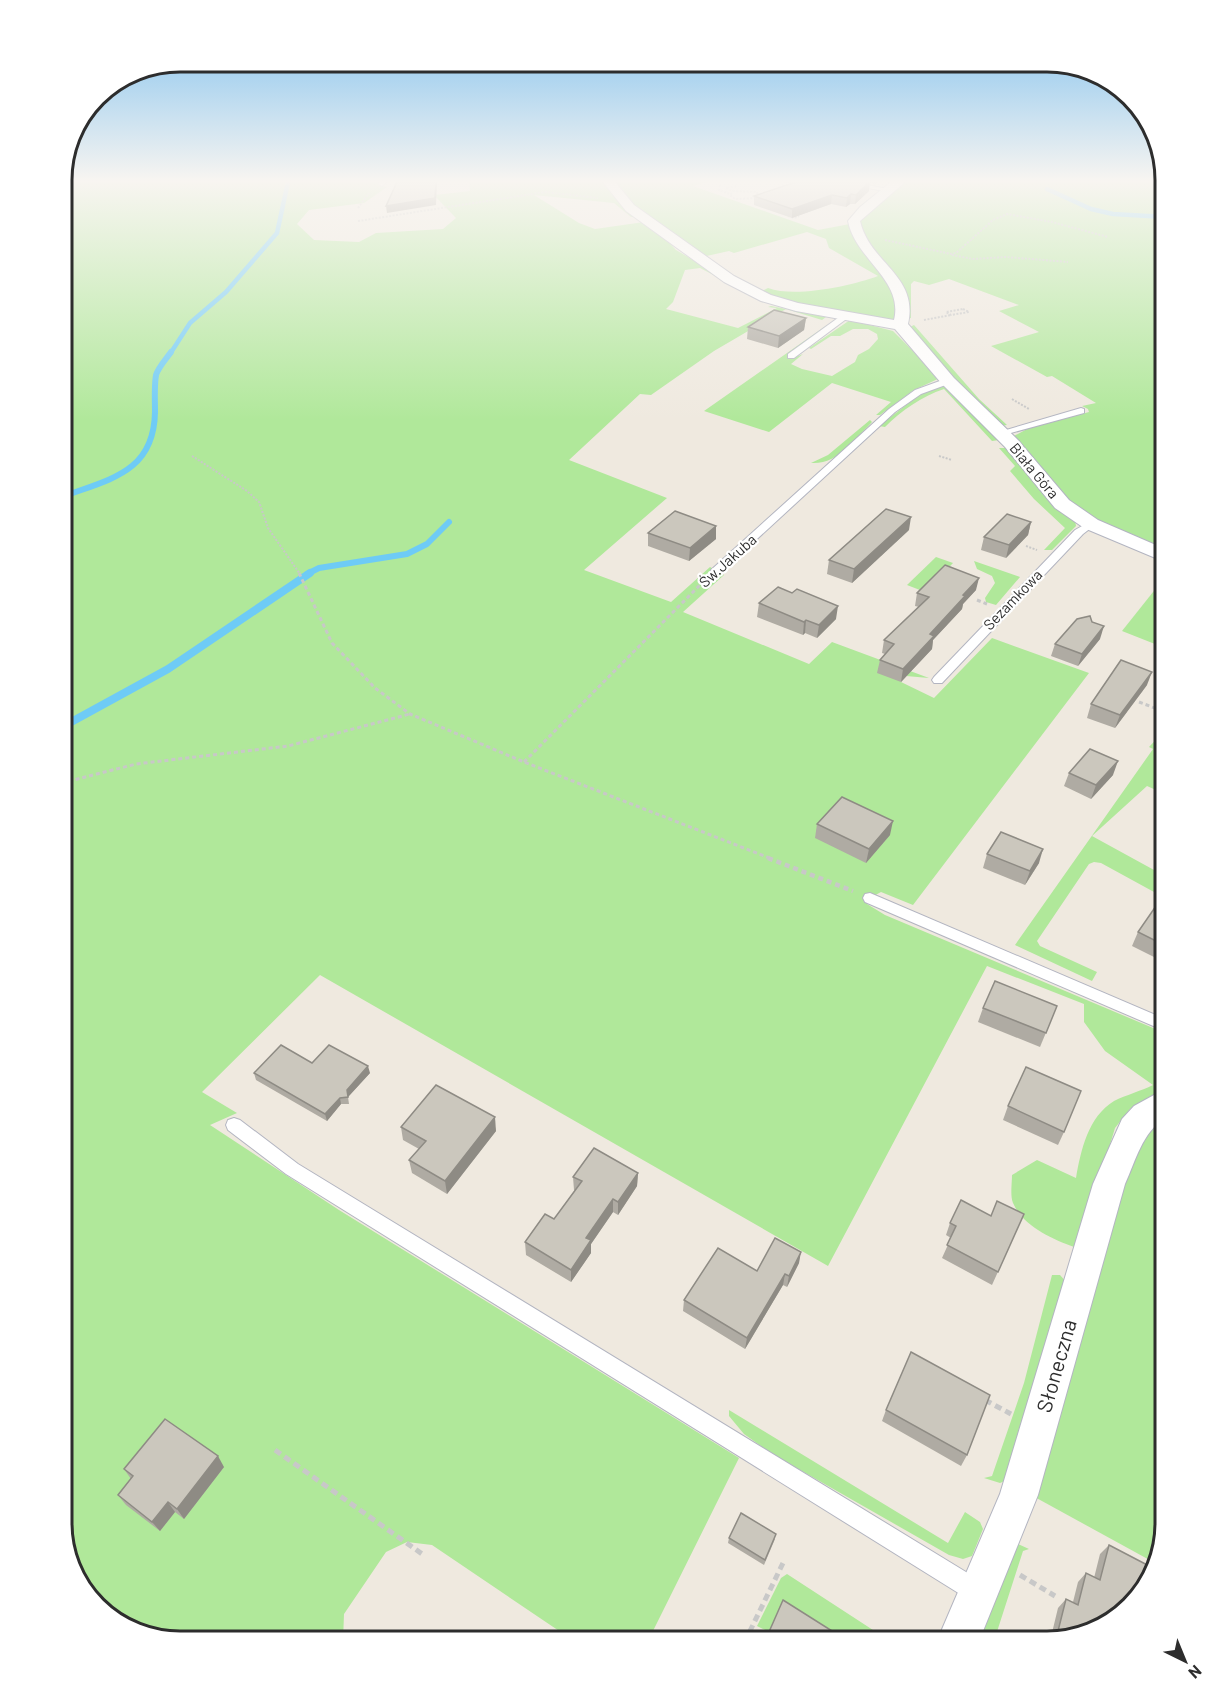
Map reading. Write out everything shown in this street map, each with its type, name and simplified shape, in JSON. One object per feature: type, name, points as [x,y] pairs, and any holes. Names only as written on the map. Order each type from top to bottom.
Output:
[{"type":"street","points":[[705,261],[737,284],[780,303],[900,325],[904,308],[901,293],[877,261]]},
{"type":"street","name":"Biała Góra","points":[[900,325],[948,381],[1000,433],[1062,504],[1091,524],[1155,551]]},
{"type":"street","name":"Słoneczna","points":[[962,1631],[1019,1495],[1109,1184],[1133,1129],[1145,1114],[1155,1108]]},
{"type":"lane","points":[[791,356],[844,316]]},
{"type":"lane","name":"Św.Jakuba","points":[[715,572],[845,454],[880,419],[926,387],[948,381]]},
{"type":"lane","points":[[1000,433],[1081,411]]},
{"type":"lane","name":"Sezamkowa","points":[[938,680],[1079,532],[1091,524]]},
{"type":"lane","points":[[870,898],[1155,1020]]},
{"type":"lane","points":[[234,1125],[292,1169],[978,1592]]},
{"type":"path","points":[[1061,261],[1068,262]]},
{"type":"path","points":[[946,312],[968,307]]},
{"type":"path","points":[[921,321],[969,312],[963,309]]},
{"type":"path","points":[[942,310],[952,316]]},
{"type":"path","points":[[1012,399],[1032,411]]},
{"type":"path","points":[[192,456],[247,491],[259,502],[268,528],[299,572],[332,643],[375,688],[410,714],[524,762],[870,898]]},
{"type":"path","points":[[939,456],[952,460]]},
{"type":"path","name":"Św.Jakuba","points":[[524,762],[676,607],[715,572]]},
{"type":"path","points":[[1138,702],[1155,708]]},
{"type":"path","points":[[72,780],[136,764],[288,746],[410,714]]},
{"type":"path","points":[[275,1450],[425,1556]]},
{"type":"path","points":[[749,1631],[784,1561]]},
{"type":"path","points":[[1016,1573],[1055,1596]]},
{"type":"green space","points":[[72,261],[696,261],[758,298],[700,268],[685,270],[673,302],[666,309],[738,328],[777,308],[768,307],[771,306],[786,309],[714,351],[651,395],[640,394],[569,460],[667,498],[584,570],[671,602],[710,567],[724,575],[683,612],[809,664],[832,642],[929,678],[906,676],[901,682],[934,698],[992,638],[1089,673],[913,905],[881,892],[870,898],[867,904],[885,915],[1155,1029],[1155,1095],[1130,1109],[1115,1128],[1084,1231],[1074,1247],[1048,1236],[1031,1225],[1013,1203],[1012,1175],[1037,1160],[1076,1178],[1083,1146],[1098,1116],[1114,1101],[1153,1085],[1105,1051],[1084,1022],[1084,1004],[987,966],[828,1266],[320,975],[202,1092],[237,1113],[210,1125],[339,1210],[739,1458],[653,1631],[559,1631],[432,1545],[407,1542],[386,1552],[344,1614],[343,1631],[173,1631],[159,1629],[132,1620],[120,1613],[94,1589],[80,1564],[73,1537]]},
{"type":"green space","points":[[853,261],[1155,261],[1155,549],[1116,533],[1072,507],[1040,473],[1014,436],[1027,429],[1089,412],[1082,406],[1096,403],[1052,376],[1047,377],[991,346],[1039,332],[999,311],[1019,305],[949,279],[929,285],[914,281],[911,284],[911,318],[895,321],[790,304],[762,291],[768,288],[793,292],[823,290],[878,276]]},
{"type":"green space","points":[[786,309],[826,317],[822,320]]},
{"type":"green space","points":[[850,320],[893,331],[940,378],[914,390],[880,415],[876,415],[891,402],[832,383],[769,432],[704,411],[827,325],[830,325],[788,354],[787,356],[793,358],[803,354],[791,364],[832,376],[855,362],[858,355],[869,349],[878,339],[877,334],[868,329],[853,329],[840,336],[831,336],[811,349],[809,348]]},
{"type":"green space","points":[[914,325],[979,399],[1007,425],[1000,426],[906,329]]},
{"type":"green space","points":[[940,386],[945,387],[999,440],[992,441],[944,389],[912,405],[885,427],[879,426],[919,395]]},
{"type":"green space","points":[[870,420],[872,422],[845,450],[830,460],[811,463],[828,455]]},
{"type":"green space","points":[[999,448],[1007,448],[1075,520],[1076,526],[1052,550],[1044,550],[1065,528],[1034,499],[1010,471],[1015,466]]},
{"type":"green space","points":[[936,557],[953,563],[925,592],[907,585]]},
{"type":"green space","points":[[974,561],[1020,577],[996,605],[986,602],[985,598],[995,583],[992,576],[977,569]]},
{"type":"green space","points":[[1155,590],[1155,644],[1122,631]]},
{"type":"green space","points":[[1155,741],[1155,790],[1147,786],[1092,836],[1155,871],[1155,893],[1101,863],[1089,864],[1037,941],[1040,946],[1097,972],[1092,981],[1015,945],[1153,749],[1149,747]]},
{"type":"green space","points":[[1155,1121],[1155,1523],[1148,1559],[1031,1495],[1127,1168],[1146,1130]]},
{"type":"green space","points":[[1052,1275],[1060,1275],[1068,1284],[1007,1480],[1000,1483],[984,1478],[992,1476],[1024,1383]]},
{"type":"green space","points":[[729,1410],[948,1543],[965,1512],[980,1522],[983,1529],[972,1556],[963,1559],[949,1555],[772,1454],[744,1434],[729,1416]]},
{"type":"green space","points":[[1018,1544],[1029,1549],[1023,1551],[997,1631],[978,1631]]},
{"type":"green space","points":[[787,1574],[873,1631],[767,1631],[757,1626],[781,1578]]},
{"type":"building","points":[[774,310],[806,318],[779,336],[748,327]]},
{"type":"building","points":[[886,509],[911,517],[854,569],[829,560]]},
{"type":"building","points":[[675,511],[716,526],[690,548],[648,533]]},
{"type":"building","points":[[1007,514],[1031,522],[1009,545],[984,537]]},
{"type":"building","points":[[945,565],[979,578],[930,634],[934,636],[903,669],[880,660],[894,644],[884,640],[929,597],[917,593]]},
{"type":"building","points":[[778,587],[792,593],[797,589],[838,606],[819,625],[806,620],[804,622],[759,603]]},
{"type":"building","points":[[1090,616],[1092,622],[1104,626],[1082,654],[1055,644],[1077,619]]},
{"type":"building","points":[[1121,660],[1152,672],[1120,715],[1091,704]]},
{"type":"building","points":[[1090,749],[1118,761],[1096,785],[1069,773]]},
{"type":"building","points":[[842,797],[893,821],[869,849],[817,824]]},
{"type":"building","points":[[1001,832],[1043,849],[1030,871],[987,854]]},
{"type":"building","points":[[1155,907],[1155,940],[1138,932]]},
{"type":"building","points":[[995,981],[1057,1006],[1046,1033],[983,1008]]},
{"type":"building","points":[[281,1045],[312,1063],[329,1045],[368,1066],[347,1090],[348,1097],[340,1098],[325,1114],[254,1073]]},
{"type":"building","points":[[1026,1067],[1081,1091],[1064,1132],[1008,1106]]},
{"type":"building","points":[[436,1085],[495,1117],[445,1181],[409,1160],[426,1141],[401,1127]]},
{"type":"building","points":[[594,1148],[638,1173],[618,1202],[613,1199],[586,1238],[591,1240],[571,1270],[525,1242],[545,1214],[554,1219],[582,1181],[573,1177]]},
{"type":"building","points":[[961,1200],[991,1216],[997,1201],[1024,1214],[998,1272],[947,1245],[956,1226],[950,1223]]},
{"type":"building","points":[[775,1238],[801,1252],[789,1276],[785,1274],[747,1338],[684,1300],[718,1248],[757,1271]]},
{"type":"building","points":[[911,1352],[990,1395],[967,1455],[886,1410]]},
{"type":"building","points":[[165,1419],[218,1456],[177,1509],[168,1502],[152,1522],[118,1495],[133,1476],[124,1469]]},
{"type":"building","points":[[741,1513],[776,1534],[765,1560],[729,1538]]},
{"type":"building","points":[[1109,1545],[1147,1565],[1133,1589],[1113,1609],[1088,1623],[1058,1630],[1066,1599],[1078,1605],[1086,1573],[1100,1580]]},
{"type":"building","points":[[783,1600],[832,1631],[769,1631]]},
{"type":"waterway","points":[[170,354],[190,323],[226,292],[252,261]]},
{"type":"waterway","points":[[72,493],[112,478],[126,471],[138,461],[147,448],[153,432],[156,375],[171,352]]},
{"type":"waterway","points":[[307,574],[319,568],[407,554],[427,544],[449,522]]},
{"type":"waterway","points":[[72,722],[168,669],[310,573]]}]
